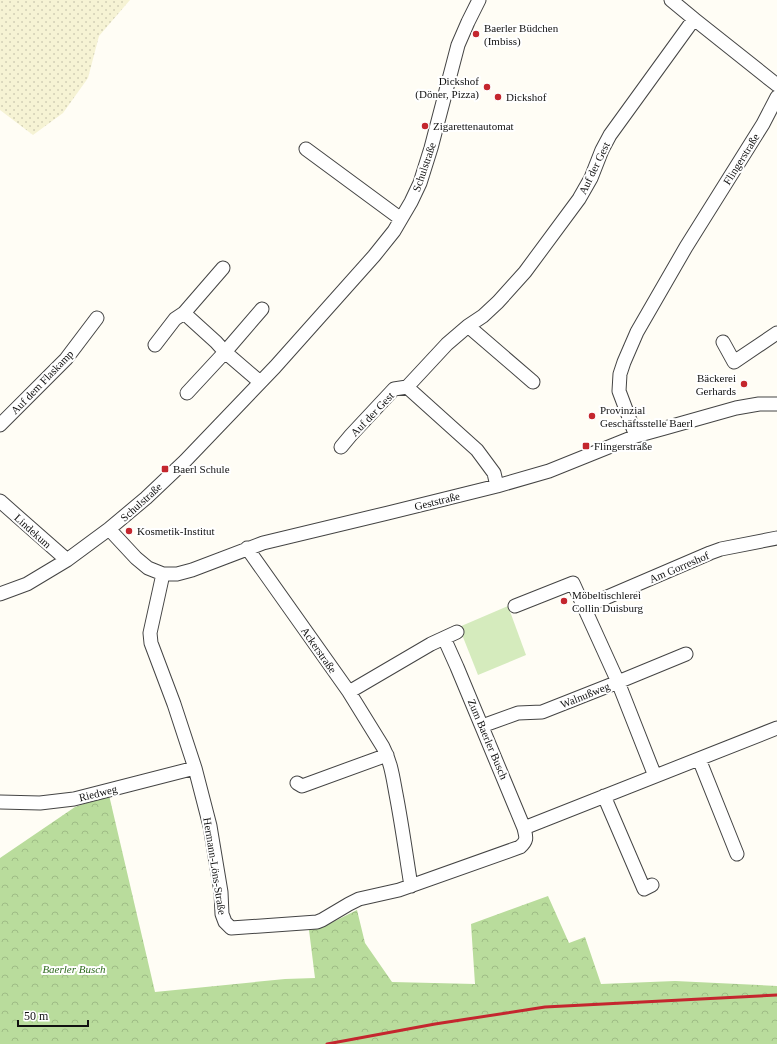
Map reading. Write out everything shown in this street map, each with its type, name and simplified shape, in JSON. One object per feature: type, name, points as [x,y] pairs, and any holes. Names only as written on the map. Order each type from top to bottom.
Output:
[{"type":"street","name":"Schulstraße","points":[[0,594],[27,584],[66,560],[109,529],[146,498],[185,461],[304,336],[394,232],[412,202],[420,183],[434,137],[458,45],[479,0]]},
{"type":"street","points":[[671,0],[777,85]]},
{"type":"street","name":"Auf der Gest","points":[[341,447],[350,435],[394,389],[407,387],[447,344],[468,326],[483,316],[525,272],[579,199],[591,178],[602,150],[610,135],[694,19]]},
{"type":"street","name":"Flingerstraße","points":[[636,436],[619,391],[620,374],[624,362],[637,332],[682,253],[763,124],[777,97]]},
{"type":"street","points":[[306,149],[401,219]]},
{"type":"street","points":[[155,345],[175,319],[184,313],[223,268]]},
{"type":"street","points":[[187,393],[262,309]]},
{"type":"street","points":[[184,313],[225,352],[260,382]]},
{"type":"street","name":"Auf dem Flaskamp","points":[[0,425],[66,358],[97,318]]},
{"type":"street","points":[[468,326],[533,382]]},
{"type":"street","points":[[723,342],[734,362],[777,333]]},
{"type":"street","name":"Auf der Gest","points":[[407,387],[477,450],[494,473],[497,486]]},
{"type":"street","name":"Geststraße","points":[[109,529],[136,558],[148,568],[163,574],[177,574],[192,570],[262,542],[388,513],[497,486],[549,471],[636,436],[736,408],[759,404],[777,404]]},
{"type":"street","name":"Lindekum","points":[[0,501],[66,560]]},
{"type":"street","name":"Am Gorreshof","points":[[584,607],[710,553],[777,538]]},
{"type":"street","name":"Ackerstraße","points":[[247,548],[349,692],[387,755],[391,768],[411,886]]},
{"type":"street","name":"Hermann-Löns-Straße","points":[[163,574],[150,633],[151,643],[174,704],[195,768],[210,826],[221,892],[222,914],[225,922],[232,928],[317,922],[358,900],[411,886],[520,847],[525,842]]},
{"type":"street","points":[[514,606],[573,582],[618,682],[654,776]]},
{"type":"street","points":[[349,692],[424,648],[457,632]]},
{"type":"street","name":"Zum Baerler Busch","points":[[444,638],[524,828],[526,837],[525,842]]},
{"type":"street","name":"Walnußweg","points":[[482,726],[518,713],[542,712],[686,654]]},
{"type":"street","points":[[524,828],[777,728]]},
{"type":"street","points":[[297,784],[302,786],[387,755]]},
{"type":"street","points":[[699,759],[737,854]]},
{"type":"street","name":"Riedweg","points":[[0,802],[40,803],[74,799],[195,768]]},
{"type":"street","points":[[604,796],[644,889],[652,885]]},
{"type":"shaded area","points":[[0,0],[130,0],[99,36],[88,78],[63,113],[33,135],[0,110]]},
{"type":"green space","points":[[508,606],[526,655],[478,675],[459,627]]},
{"type":"green space","name":"Baerler Busch","points":[[109,795],[155,992],[285,979],[315,978],[309,930],[325,926],[357,910],[365,943],[392,982],[475,984],[471,924],[548,896],[569,943],[585,937],[601,984],[675,981],[777,986],[777,1044],[0,1044],[0,858],[75,807]]},
{"type":"railway","points":[[327,1044],[435,1024],[545,1007],[777,995]]},
{"type":"place","name":"Baerler Büdchen (Imbiss)","points":[[476,34]]},
{"type":"place","name":"Dickshof (Döner, Pizza)","points":[[487,87]]},
{"type":"place","name":"Dickshof","points":[[498,97]]},
{"type":"place","name":"Zigarettenautomat","points":[[425,126]]},
{"type":"place","name":"Bäckerei Gerhards","points":[[744,384]]},
{"type":"place","name":"Provinzial Geschäftsstelle Baerl","points":[[592,416]]},
{"type":"place","name":"Flingerstraße","points":[[586,446]]},
{"type":"place","name":"Baerl Schule","points":[[165,469]]},
{"type":"place","name":"Kosmetik-Institut","points":[[129,531]]},
{"type":"place","name":"Möbeltischlerei Collin Duisburg","points":[[564,601]]}]
